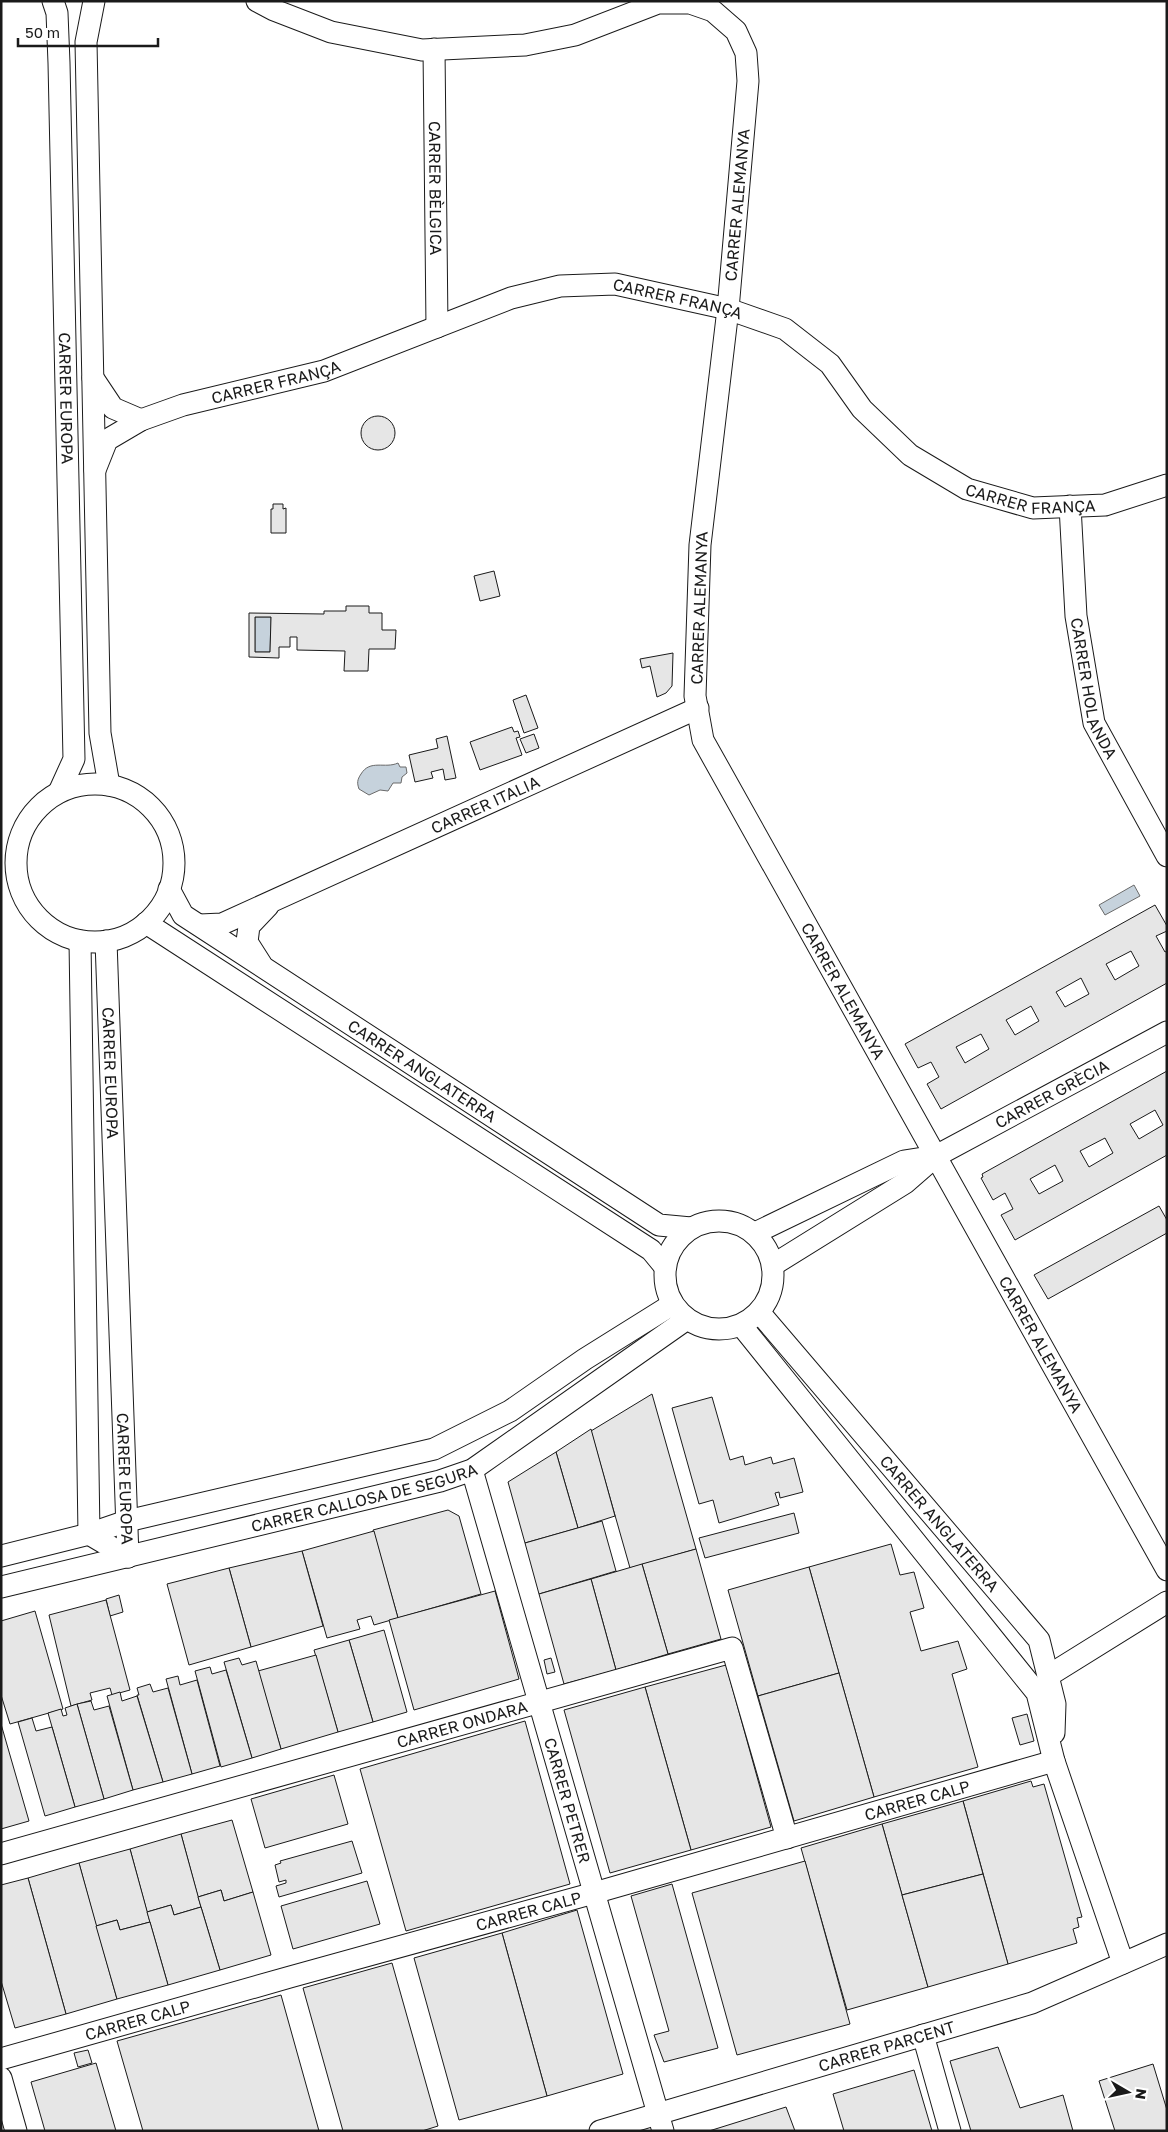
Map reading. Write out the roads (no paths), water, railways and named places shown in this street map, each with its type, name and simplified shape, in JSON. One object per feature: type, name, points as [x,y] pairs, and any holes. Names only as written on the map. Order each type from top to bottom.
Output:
[{"type":"street","name":"CARRER EUROPA","points":[[53,1],[57,13],[59,63],[74,759],[59,792]]},
{"type":"street","name":"CARRER EUROPA","points":[[94,1],[86,42],[100,733],[109,785]]},
{"type":"street","name":"CARRER ALEMANYA","points":[[257,1],[274,10],[331,32],[422,50],[525,45],[575,35],[658,3],[690,3],[713,11],[736,32],[746,53],[748,81],[728,309],[700,545],[695,696],[703,740],[1167,1570]]},
{"type":"street","name":"CARRER BÈLGICA","points":[[434,49],[437,327]]},
{"type":"street","name":"CARRER FRANÇA","points":[[95,470],[107,440],[141,420],[183,405],[324,371],[511,298],[560,286],[615,284],[728,309],[785,329],[830,364],[862,409],[910,455],[966,489],[1033,508],[1105,505],[1167,486]]},
{"type":"street","points":[[93,378],[113,408],[141,420]]},
{"type":"street","name":"CARRER HOLANDA","points":[[1070,506],[1076,616],[1094,723],[1167,856]]},
{"type":"street","name":"CARRER ITALIA","points":[[200,925],[222,924],[698,708]]},
{"type":"street","points":[[84,784],[109,785],[138,796],[153,809],[167,830],[174,858],[169,889],[156,913],[137,930],[106,941],[80,941],[52,930],[40,921],[27,904],[9,875],[16,850],[10,839],[37,808],[59,792],[84,784]]},
{"type":"street","name":"CARRER ANGLATERRA","points":[[169,889],[183,915],[659,1225],[691,1228]]},
{"type":"street","name":"CARRER ITALIA","points":[[263,967],[247,942],[249,926],[273,900]]},
{"type":"street","name":"CARRER ANGLATERRA","points":[[146,923],[651,1250],[665,1268]]},
{"type":"street","name":"CARRER EUROPA","points":[[80,941],[89,1534],[128,1557]]},
{"type":"street","name":"CARRER EUROPA","points":[[106,941],[128,1557]]},
{"type":"street","name":"CARRER GRÈCIA","points":[[773,1265],[905,1182],[936,1156],[1167,1032]]},
{"type":"street","name":"CARRER GRÈCIA","points":[[755,1233],[904,1161],[936,1156]]},
{"type":"street","points":[[718,1220],[743,1225],[755,1233],[765,1245],[773,1265],[773,1283],[768,1299],[759,1312],[740,1325],[714,1329],[680,1311],[666,1287],[665,1268],[670,1251],[678,1238],[691,1228],[718,1220]]},
{"type":"street","name":"CARRER CALLOSA DE SEGURA","points":[[1,1556],[89,1534],[127,1522],[434,1449],[510,1411],[585,1359],[680,1311]]},
{"type":"street","name":"CARRER CALLOSA DE SEGURA","points":[[1,1587],[440,1481],[472,1470],[680,1311]]},
{"type":"street","name":"CARRER ANGLATERRA","points":[[759,1312],[1038,1640],[1055,1704],[1054,1761]]},
{"type":"street","points":[[740,1325],[1037,1693],[1054,1761],[1123,1963]]},
{"type":"street","name":"CARRER PETRER","points":[[472,1470],[660,2122]]},
{"type":"street","points":[[1048,1676],[1167,1602]]},
{"type":"street","name":"CARRER ONDARA","points":[[1,1854],[732,1648],[787,1838]]},
{"type":"street","name":"CARRER CALP","points":[[1,2059],[594,1893],[1054,1761]]},
{"type":"street","name":"CARRER PARCENT","points":[[600,2131],[660,2122],[923,2036],[1032,2003],[1167,1944]]},
{"type":"street","points":[[923,2036],[950,2131]]},
{"type":"street","points":[[1,2078],[16,2131]]}]
